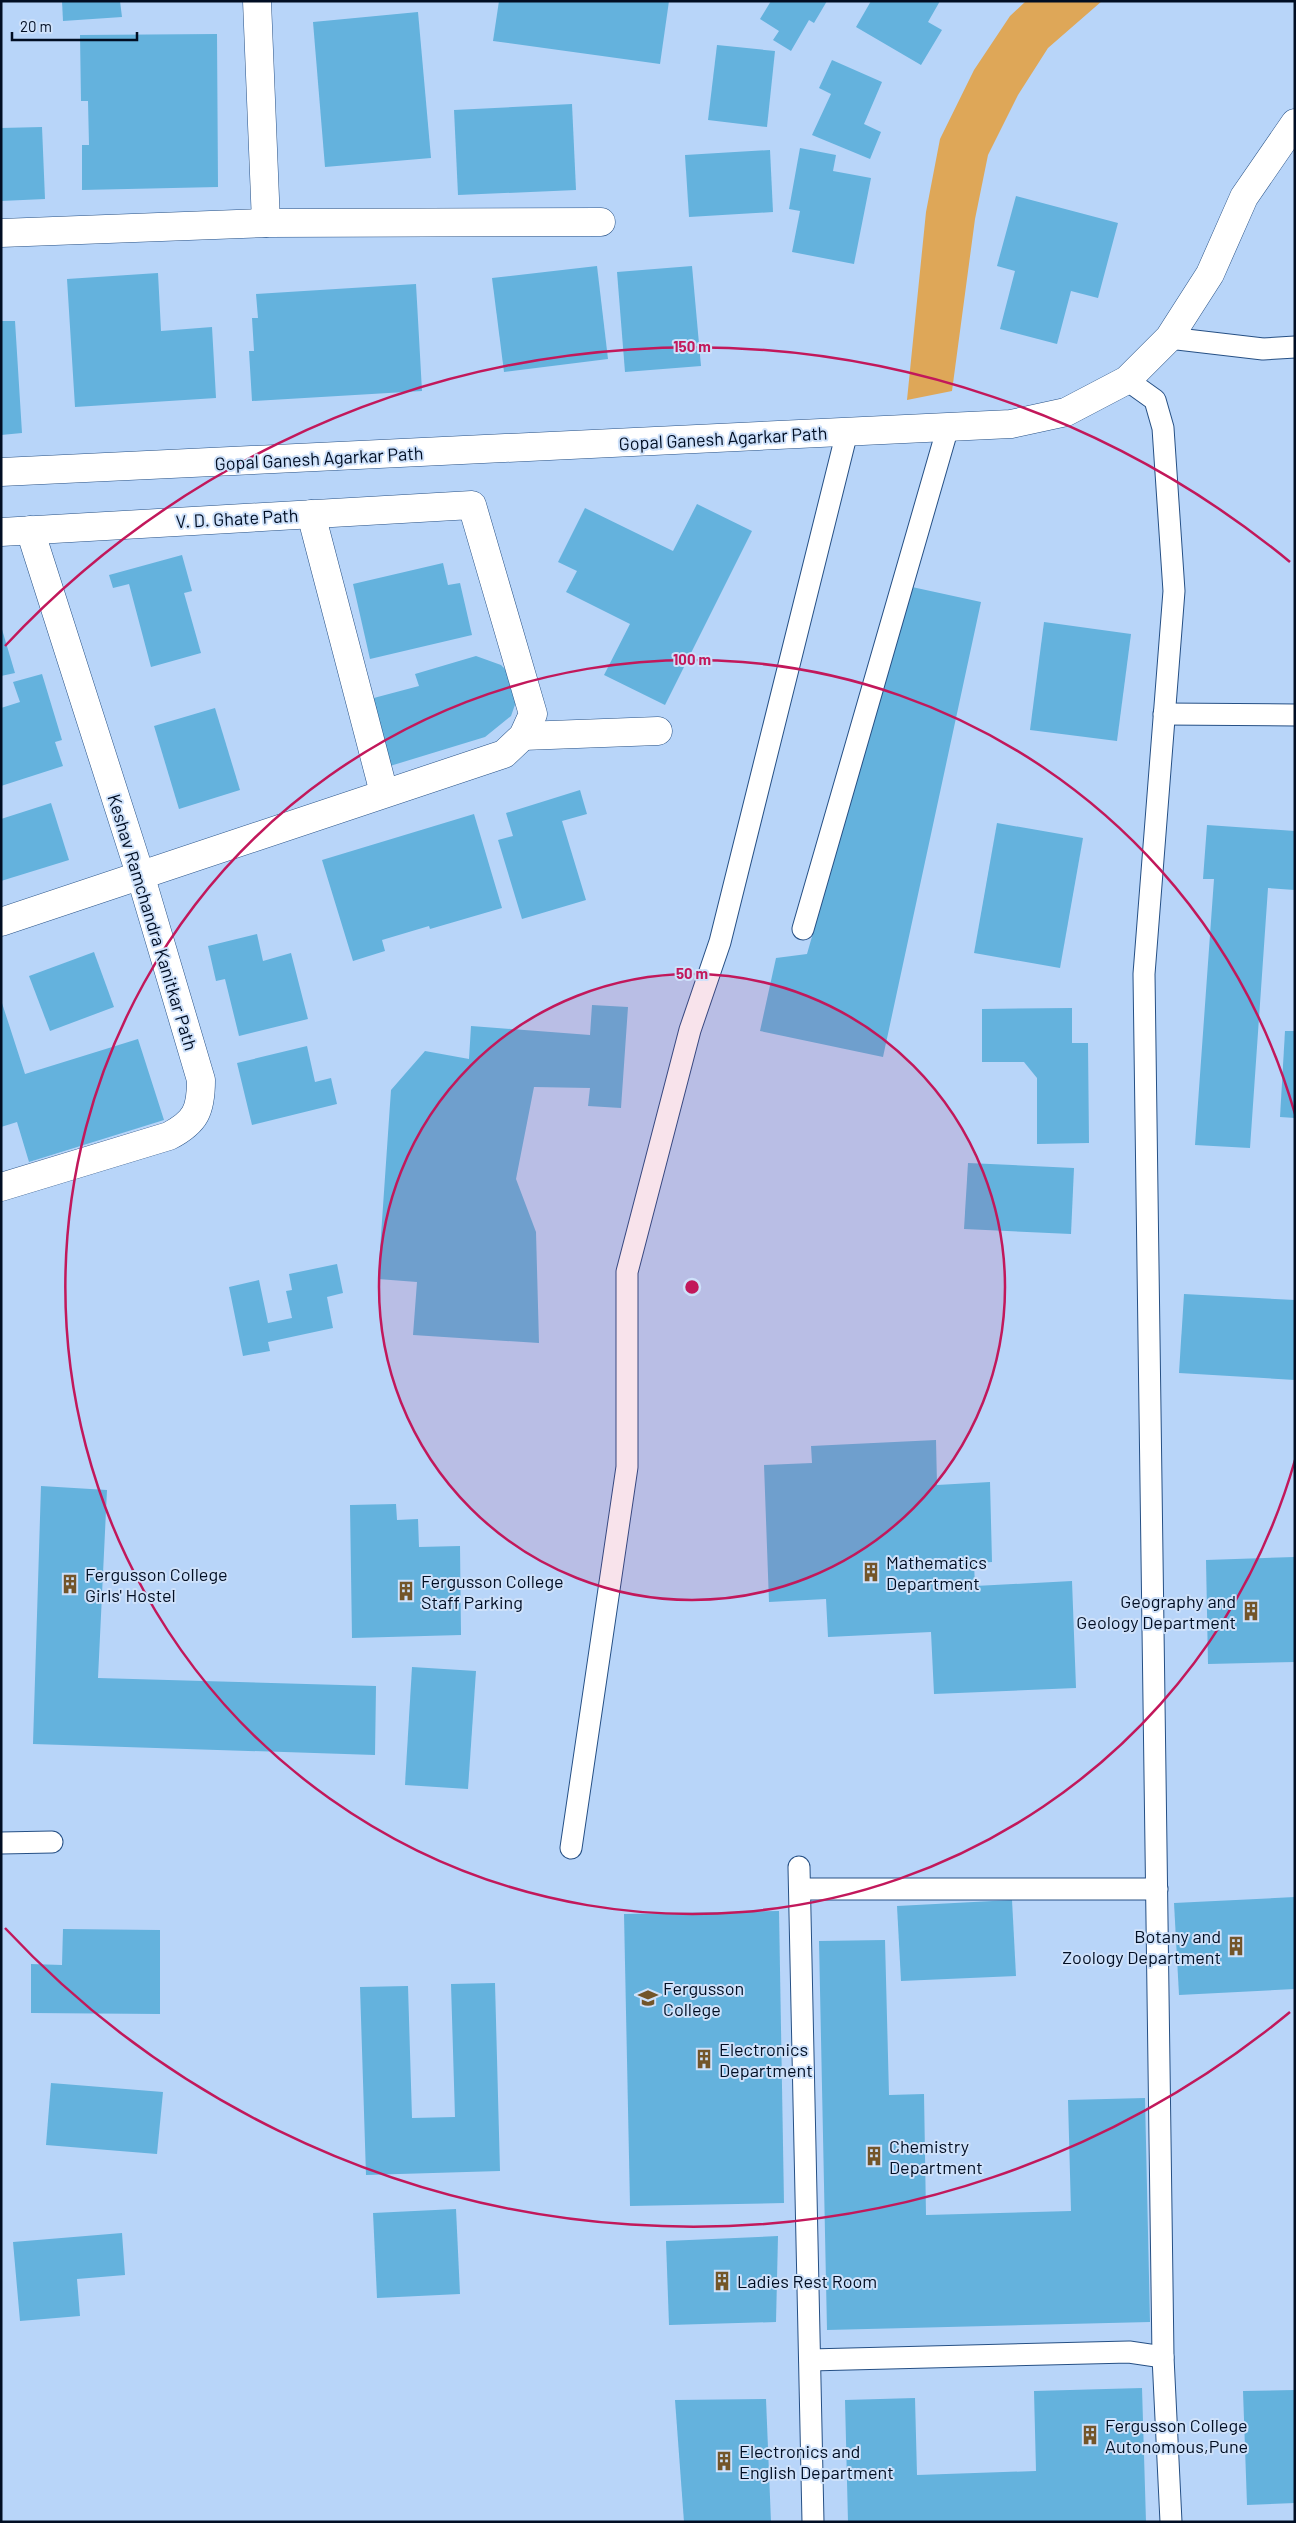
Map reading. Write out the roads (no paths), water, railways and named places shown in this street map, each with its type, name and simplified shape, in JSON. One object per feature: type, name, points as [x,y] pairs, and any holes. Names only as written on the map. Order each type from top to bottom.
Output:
[{"type":"street","points":[[257,1],[266,223]]},
{"type":"street","name":"Gopal Ganesh Agarkar Path","points":[[1,472],[1011,424],[1066,412],[1127,380],[1169,338],[1210,274],[1244,197],[1295,123]]},
{"type":"street","points":[[1,233],[266,223],[602,222]]},
{"type":"street","name":"V. D. Ghate Path","points":[[1,532],[472,504],[533,714],[523,736]]},
{"type":"street","points":[[311,514],[384,793]]},
{"type":"street","name":"Keshav Ramchandra Kanitkar Path","points":[[1,1187],[169,1136],[184,1128],[195,1117],[201,1098],[201,1080],[140,874],[30,530]]},
{"type":"street","points":[[1,922],[504,754],[523,736],[658,730]]},
{"type":"lane","points":[[1169,338],[1263,349],[1295,348]]},
{"type":"lane","points":[[1127,380],[1155,400],[1163,428],[1174,591],[1144,974],[1163,2357],[1170,2522]]},
{"type":"lane","points":[[803,929],[948,427]]},
{"type":"lane","points":[[571,1848],[627,1467],[627,1272],[690,1030],[720,942],[847,432]]},
{"type":"lane","points":[[1164,714],[1295,715]]},
{"type":"lane","points":[[1,1843],[52,1842]]},
{"type":"lane","points":[[799,1867],[813,2522]]},
{"type":"lane","points":[[800,1889],[1157,1889]]},
{"type":"lane","points":[[810,2360],[1129,2352],[1163,2357]]},
{"type":"place","name":"Mathematics Department","points":[[871,1572]]},
{"type":"place","name":"Fergusson College Girls' Hostel","points":[[70,1584]]},
{"type":"place","name":"Fergusson College Staff Parking","points":[[406,1591]]},
{"type":"place","name":"Geography and Geology Department","points":[[1251,1611]]},
{"type":"place","name":"Botany and Zoology Department","points":[[1236,1946]]},
{"type":"place","name":"Fergusson College","points":[[648,1998]]},
{"type":"place","name":"Electronics Department","points":[[704,2059]]},
{"type":"place","name":"Chemistry Department","points":[[874,2156]]},
{"type":"place","name":"Ladies Rest Room","points":[[722,2281]]},
{"type":"place","name":"Fergusson College Autonomous,Pune","points":[[1090,2435]]},
{"type":"place","name":"Electronics and English Department","points":[[724,2461]]}]
